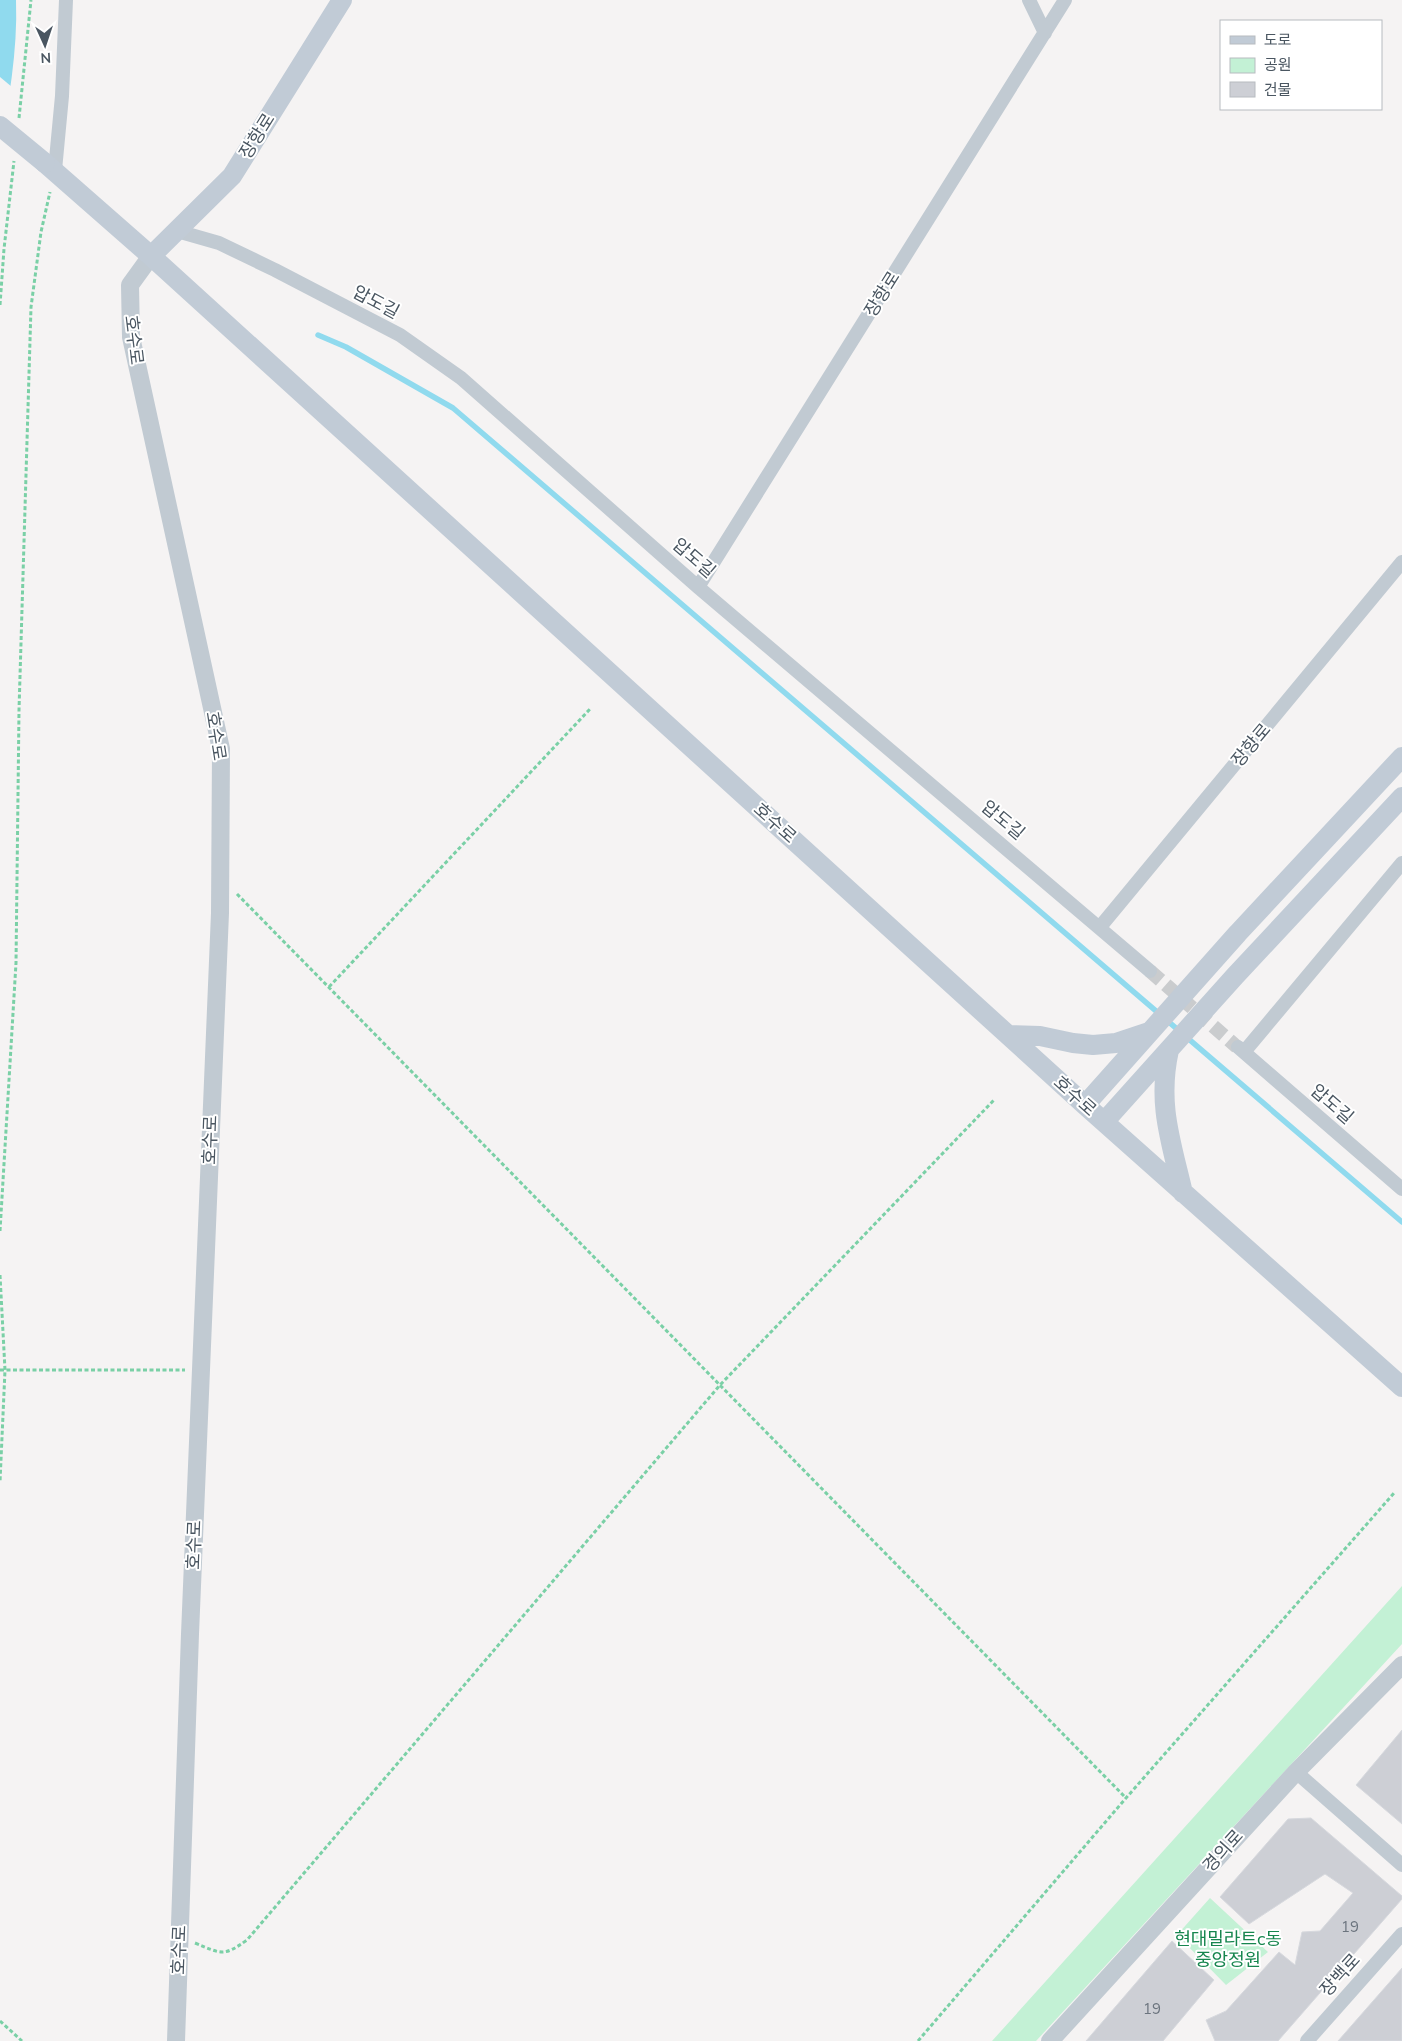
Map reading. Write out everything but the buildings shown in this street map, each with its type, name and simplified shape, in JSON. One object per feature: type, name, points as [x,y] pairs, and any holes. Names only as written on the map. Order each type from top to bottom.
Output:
[{"type":"main road","name":"장항로","points":[[151,256],[232,176],[342,0]]},
{"type":"main road","name":"호수로","points":[[0,126],[50,166],[151,256],[1085,1106],[1402,1387]]},
{"type":"main road","points":[[1085,1106],[1245,926],[1402,757]]},
{"type":"main road","points":[[1104,1122],[1402,797]]},
{"type":"main road","points":[[1008,1035],[1040,1036],[1093,1045],[1116,1043],[1154,1028]]},
{"type":"main road","points":[[1173,1046],[1164,1070],[1164,1109],[1183,1192]]},
{"type":"street","points":[[50,166],[62,96],[66,0]]},
{"type":"street","points":[[1029,0],[1045,33]]},
{"type":"street","name":"장항로","points":[[698,587],[1065,0]]},
{"type":"street","name":"압도길","points":[[177,231],[219,243],[400,335],[461,378],[698,587],[1150,971]]},
{"type":"street","name":"호수로","points":[[151,256],[130,285],[131,337],[221,749],[220,878],[176,2041]]},
{"type":"street","name":"장항로","points":[[1100,927],[1402,562]]},
{"type":"street","name":"압도길","points":[[1402,863],[1240,1050],[1402,1189]]},
{"type":"street","name":"경의로","points":[[1050,2041],[1296,1772],[1402,1665]]},
{"type":"street","points":[[1296,1772],[1402,1865]]},
{"type":"street","name":"장백로","points":[[1307,2041],[1402,1934]]},
{"type":"path","points":[[0,1232],[16,963],[19,710],[31,307],[50,166]]},
{"type":"path","points":[[329,987],[590,710]]},
{"type":"path","points":[[220,878],[1126,1798]]},
{"type":"path","points":[[180,1936],[218,1953],[228,1952],[247,1940],[720,1385],[994,1100]]},
{"type":"path","points":[[0,1275],[5,1370],[0,1482]]},
{"type":"path","points":[[0,1370],[201,1370]]},
{"type":"path","points":[[918,2041],[1126,1798],[1396,1492]]},
{"type":"path","points":[[0,2021],[22,2041]]},
{"type":"green space","points":[[1402,1586],[1402,1644],[1036,2041],[992,2041]]},
{"type":"green space","name":"현대밀라트c동 중앙정원","points":[[1210,1898],[1268,1952],[1226,1985],[1177,1935]]},
{"type":"water","points":[[0,0],[16,0],[16,19],[12,77],[0,153]]},
{"type":"pier","points":[[0,77],[12,87],[2,153],[0,155]]},
{"type":"waterway","points":[[318,335],[346,347],[453,408],[1402,1222]]},
{"type":"tunnel","points":[[1150,971],[1237,1047]]}]
